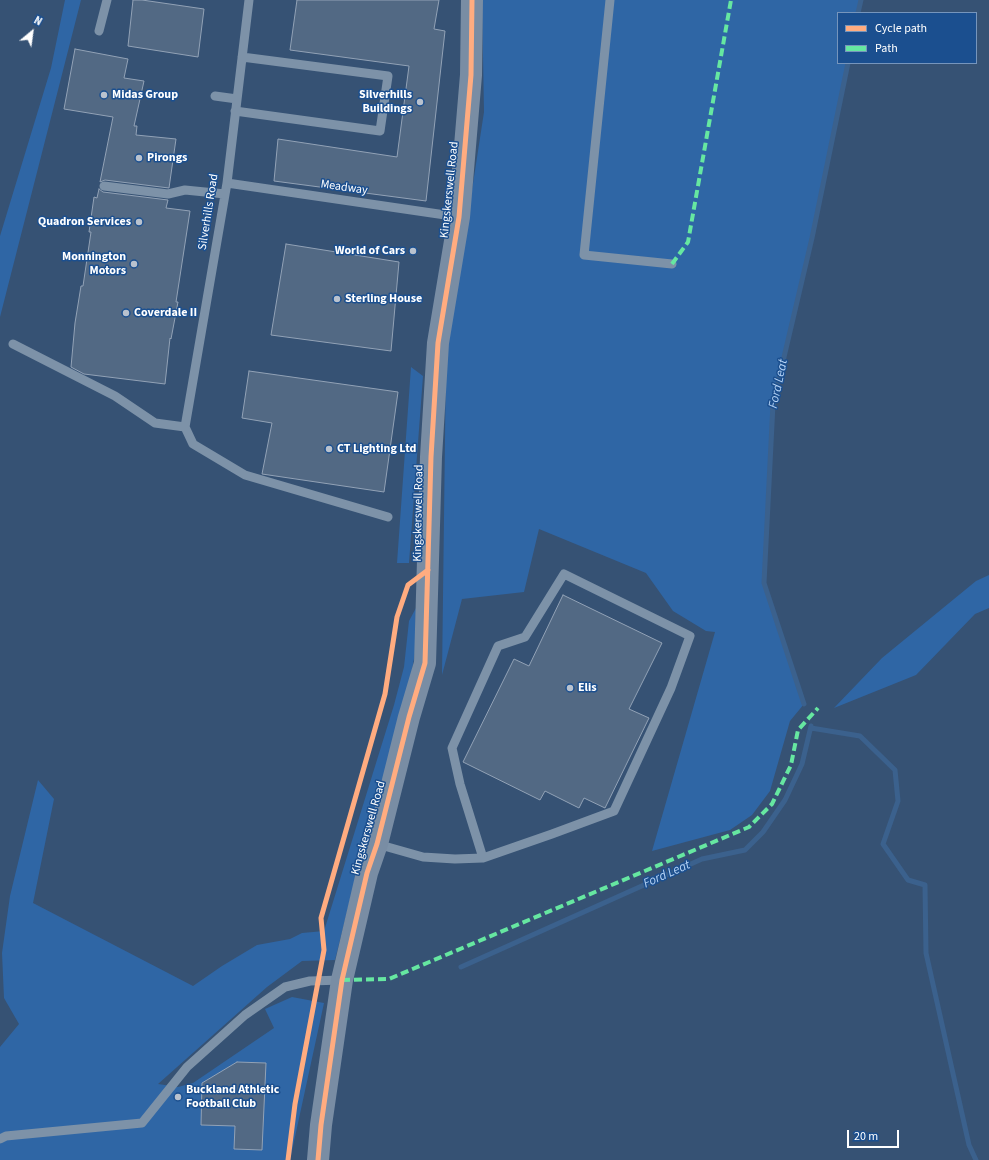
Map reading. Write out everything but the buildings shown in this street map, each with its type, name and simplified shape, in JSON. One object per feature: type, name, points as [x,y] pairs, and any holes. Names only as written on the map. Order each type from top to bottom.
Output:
[{"type":"street","name":"Kingskerswell Road","points":[[318,1160],[321,1125],[342,980],[367,873],[425,663],[431,456],[438,343],[459,217],[471,75],[472,0]]},
{"type":"lane","points":[[99,31],[107,0]]},
{"type":"lane","name":"Silverhills Road","points":[[185,427],[225,194],[248,0]]},
{"type":"lane","points":[[610,0],[584,255],[672,264]]},
{"type":"lane","points":[[235,111],[380,131],[388,76],[242,57]]},
{"type":"lane","points":[[215,96],[237,99]]},
{"type":"lane","name":"Meadway","points":[[226,183],[459,217]]},
{"type":"lane","points":[[104,186],[168,194],[186,190],[225,194]]},
{"type":"lane","points":[[13,344],[115,396],[155,423],[185,427],[193,444],[245,476],[388,517]]},
{"type":"lane","points":[[376,844],[423,857],[455,859],[483,858],[614,811],[671,688],[690,636],[564,574],[525,637],[498,646],[452,748],[460,784],[483,858]]},
{"type":"lane","points":[[0,1139],[6,1136],[142,1123],[187,1067],[245,1015],[285,987],[310,981],[342,980]]},
{"type":"shaded area","points":[[65,0],[81,0],[0,317],[0,236],[51,68]]},
{"type":"shaded area","points":[[482,0],[861,0],[858,12],[837,12],[837,64],[848,64],[812,238],[773,404],[764,583],[804,704],[790,721],[770,791],[752,815],[730,830],[652,851],[715,632],[706,631],[673,611],[646,573],[539,529],[524,592],[462,599],[442,675],[446,359],[484,112]]},
{"type":"shaded area","points":[[411,367],[423,376],[409,563],[397,563]]},
{"type":"shaded area","points":[[989,575],[989,608],[975,614],[916,675],[834,708],[882,658],[976,581]]},
{"type":"shaded area","points":[[416,608],[415,653],[406,705],[354,884],[335,960],[302,961],[267,987],[158,1084],[178,1087],[193,1083],[274,1028],[265,1009],[292,997],[324,1003],[290,1160],[0,1160],[0,1047],[19,1024],[4,998],[2,953],[10,896],[38,780],[54,799],[33,903],[193,986],[257,945],[290,939],[302,933],[324,931],[394,705],[404,667],[409,621]]},
{"type":"waterway","name":"Ford Leat","points":[[858,12],[861,0]]},
{"type":"waterway","name":"Ford Leat","points":[[804,704],[764,583],[773,404],[812,238],[848,64]]},
{"type":"waterway","name":"Ford Leat","points":[[461,967],[702,859],[745,850],[763,832],[785,800],[802,764],[811,726]]},
{"type":"waterway","points":[[811,728],[860,736],[895,770],[898,801],[883,844],[908,880],[925,885],[926,953],[969,1145],[976,1160]]},
{"type":"marked path","points":[[672,264],[688,242],[731,0]]},
{"type":"marked path","points":[[342,980],[389,979],[749,827],[772,804],[791,765],[798,730],[818,708]]},
{"type":"cycle path","points":[[318,1160],[321,1125],[342,980],[367,873],[377,844],[409,717],[425,663],[431,457],[438,343],[459,217],[471,75],[472,0]]},
{"type":"cycle path","points":[[288,1160],[295,1104],[324,950],[321,918],[385,694],[397,617],[408,585],[428,570]]},
{"type":"place","name":"Midas Group","points":[[104,95]]},
{"type":"place","name":"Silverhills Buildings","points":[[420,102]]},
{"type":"place","name":"Pirongs","points":[[139,158]]},
{"type":"place","name":"Quadron Services","points":[[139,222]]},
{"type":"place","name":"World of Cars","points":[[413,251]]},
{"type":"place","name":"Monnington Motors","points":[[134,264]]},
{"type":"place","name":"Sterling House","points":[[337,299]]},
{"type":"place","name":"Coverdale II","points":[[126,313]]},
{"type":"place","name":"CT Lighting Ltd","points":[[329,449]]},
{"type":"place","name":"Elis","points":[[570,688]]},
{"type":"place","name":"Buckland Athletic Football Club","points":[[178,1097]]}]
